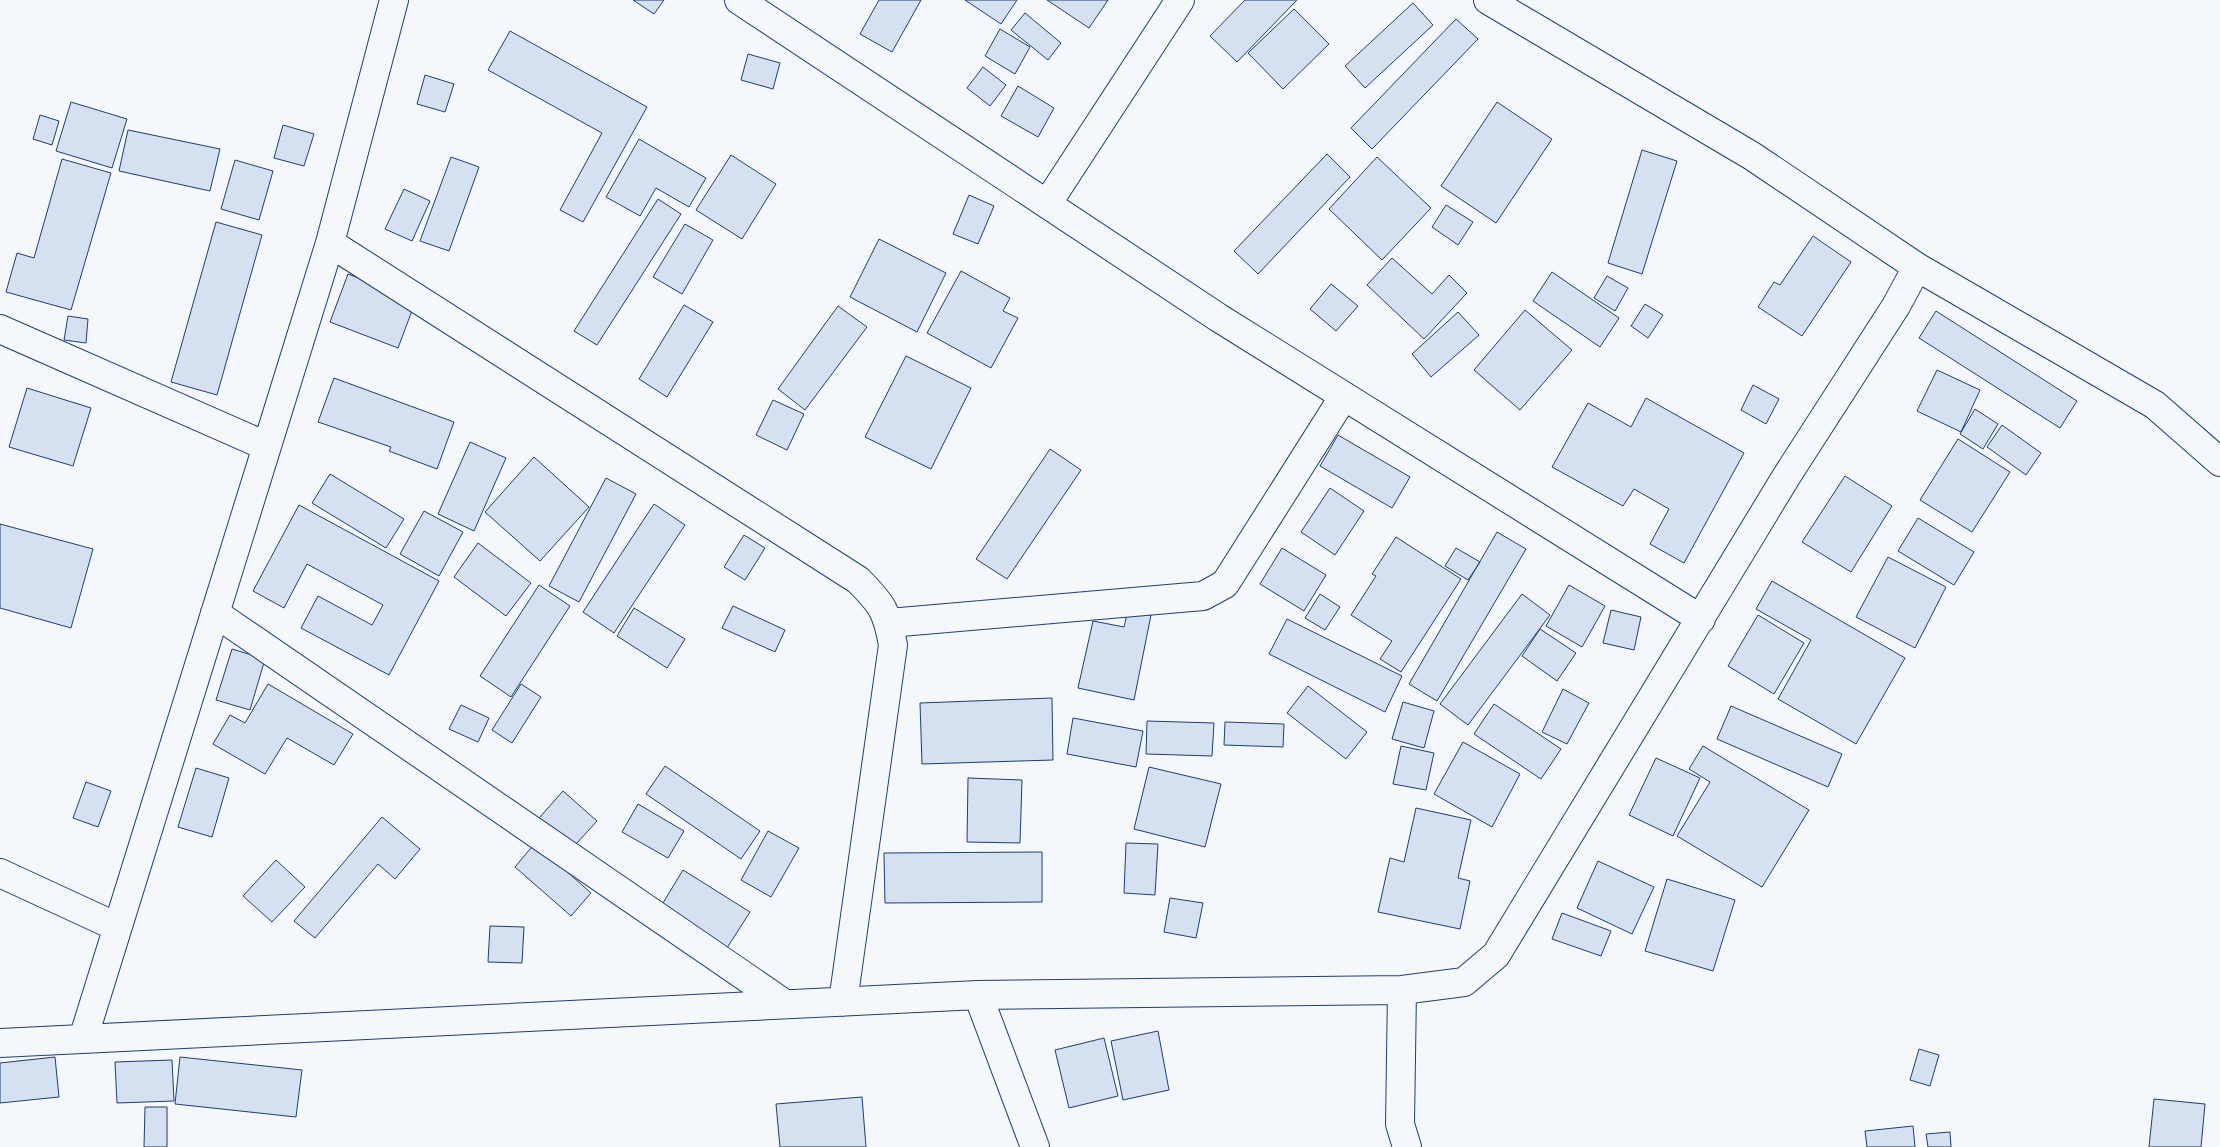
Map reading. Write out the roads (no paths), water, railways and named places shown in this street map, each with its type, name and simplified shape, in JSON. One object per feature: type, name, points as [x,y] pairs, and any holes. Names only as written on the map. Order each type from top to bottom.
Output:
[{"type":"street","points":[[83,1039],[330,243],[394,0]]},
{"type":"street","points":[[739,0],[1218,318],[1701,619]]},
{"type":"street","points":[[1047,204],[1180,0]]},
{"type":"street","points":[[1488,0],[1752,156],[1917,267],[2155,406],[2220,462]]},
{"type":"street","points":[[330,243],[858,580],[879,600],[889,623],[893,645],[843,1002]]},
{"type":"street","points":[[0,1043],[978,995],[1402,990],[1464,982],[1496,955],[1600,780],[1701,619],[1786,477],[1896,306],[1917,267]]},
{"type":"street","points":[[0,329],[266,446]]},
{"type":"street","points":[[889,623],[1203,596],[1225,584],[1344,396]]},
{"type":"street","points":[[215,613],[785,1004]]},
{"type":"street","points":[[0,873],[117,927]]},
{"type":"street","points":[[1402,990],[1400,1124],[1407,1147]]},
{"type":"street","points":[[978,995],[1035,1147]]}]
